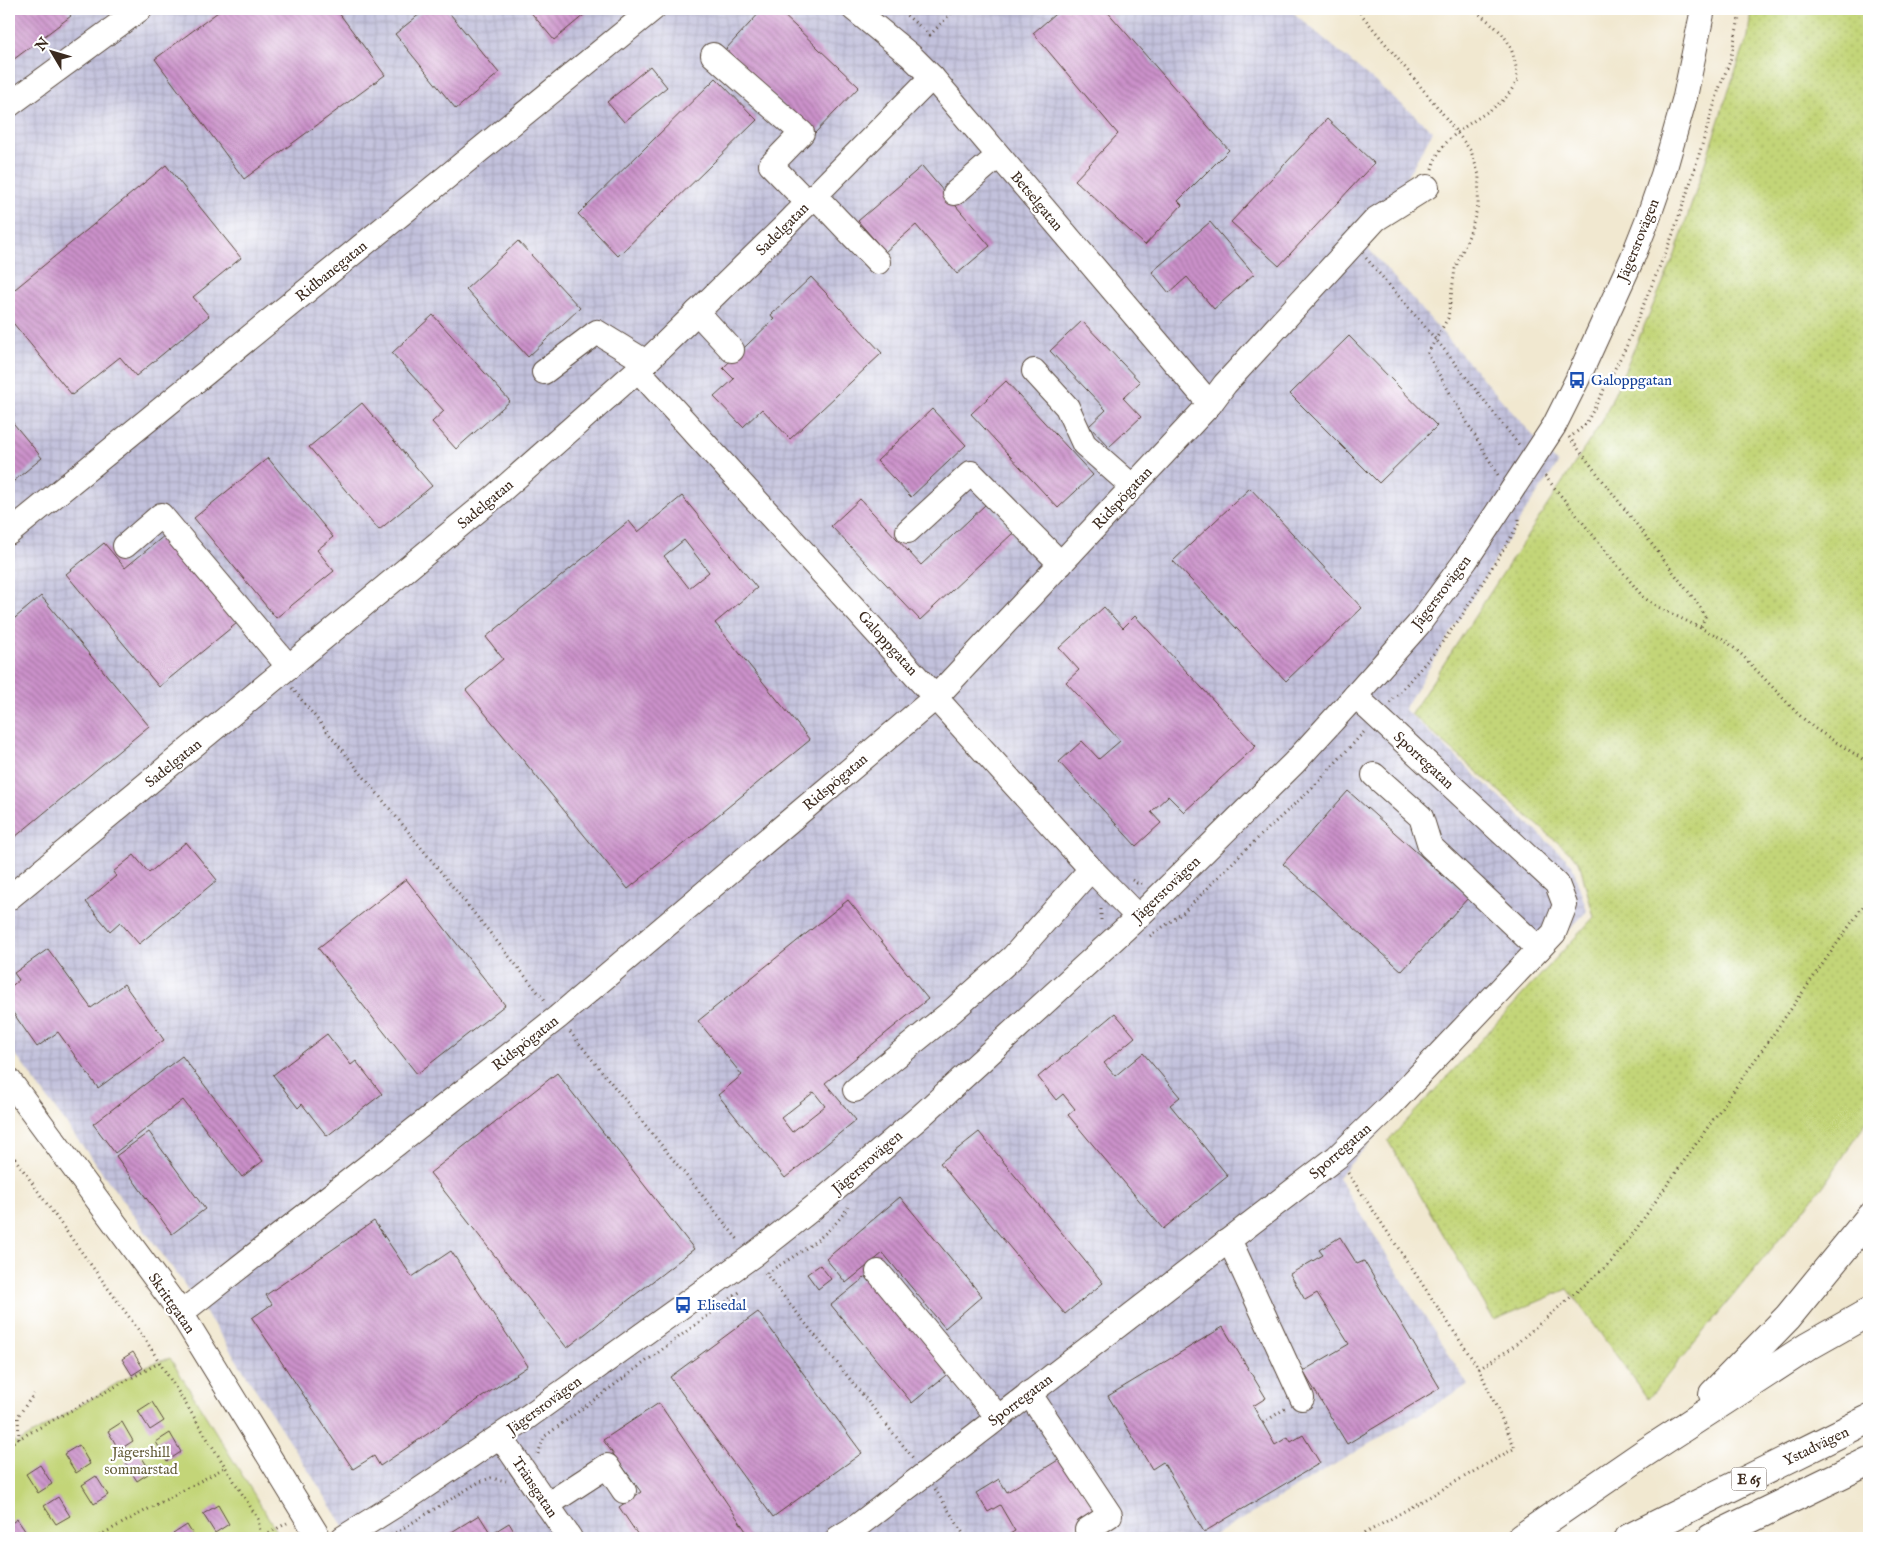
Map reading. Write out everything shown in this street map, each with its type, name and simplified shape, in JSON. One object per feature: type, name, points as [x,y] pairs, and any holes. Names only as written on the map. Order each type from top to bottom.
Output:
[{"type":"highway","points":[[1643,1454],[1729,1379],[1788,1317],[1869,1218]]},
{"type":"highway","points":[[1525,1535],[1643,1454],[1807,1347],[1869,1312]]},
{"type":"highway","name":"Ystadvägen","points":[[1629,1538],[1869,1419]]},
{"type":"highway","name":"E 65","points":[[1711,1538],[1869,1461]]},
{"type":"street","points":[[9,105],[140,9]]},
{"type":"street","name":"Ridbanegatan","points":[[9,533],[653,9]]},
{"type":"street","name":"Betselgatan","points":[[854,9],[911,56],[932,77],[1210,404]]},
{"type":"street","name":"Jägersrovägen","points":[[343,1538],[759,1265],[824,1200],[922,1114],[1138,917],[1294,763],[1355,696],[1418,625],[1466,560],[1554,426],[1632,259],[1647,221],[1663,175],[1685,97],[1703,9]]},
{"type":"street","points":[[714,55],[802,133],[771,166],[812,199],[878,262]]},
{"type":"street","name":"Sadelgatan","points":[[9,898],[494,497],[642,366],[812,199],[932,77]]},
{"type":"street","points":[[956,193],[998,156]]},
{"type":"street","name":"Ridspögatan","points":[[181,1313],[558,1017],[936,697],[1210,404],[1225,384],[1376,219],[1427,186]]},
{"type":"street","points":[[697,312],[732,350]]},
{"type":"street","name":"Galoppgatan","points":[[544,372],[597,332],[642,366],[936,697],[1091,869],[1138,917]]},
{"type":"street","points":[[1034,371],[1067,407],[1084,444],[1133,487]]},
{"type":"street","points":[[908,531],[972,473],[1061,564]]},
{"type":"street","points":[[125,546],[161,515],[285,671]]},
{"type":"street","name":"Sporregatan","points":[[853,1534],[925,1473],[1337,1157],[1392,1104],[1554,933],[1565,906],[1557,884],[1355,696]]},
{"type":"street","points":[[1374,775],[1422,817],[1430,846],[1539,949]]},
{"type":"street","points":[[856,1090],[951,1012],[1006,963],[1091,869]]},
{"type":"street","name":"Skrittgatan","points":[[9,1080],[181,1313],[319,1538]]},
{"type":"street","points":[[1226,1242],[1233,1248],[1302,1398]]},
{"type":"street","points":[[878,1272],[998,1417]]},
{"type":"street","points":[[1029,1393],[1110,1515],[1086,1530]]},
{"type":"street","name":"Tränsgatan","points":[[500,1436],[570,1538]]},
{"type":"street","points":[[547,1504],[606,1466],[624,1491]]},
{"type":"path","points":[[899,9],[930,35],[955,9]]},
{"type":"path","points":[[1357,9],[1471,151],[1479,175],[1478,206],[1470,233],[1454,268],[1448,318],[1428,353],[1501,480]]},
{"type":"path","points":[[1427,186],[1441,147],[1457,133],[1502,101],[1518,80],[1514,56],[1506,36],[1473,9]]},
{"type":"path","points":[[1577,433],[1586,424],[1626,347],[1673,234],[1692,181],[1719,89],[1730,61],[1741,9]]},
{"type":"path","points":[[1353,244],[1436,340],[1523,449]]},
{"type":"path","points":[[1568,437],[1701,608],[1705,617],[1701,627]]},
{"type":"path","points":[[1543,474],[1643,597],[1654,605],[1725,640],[1814,728],[1869,763]]},
{"type":"path","points":[[285,671],[558,1017],[925,1473],[966,1538]]},
{"type":"path","points":[[1479,1369],[1510,1349],[1612,1261],[1869,898]]},
{"type":"path","points":[[9,1150],[143,1336],[258,1519],[260,1531],[258,1538]]},
{"type":"path","points":[[1337,1157],[1479,1369],[1515,1448],[1357,1538]]},
{"type":"path","points":[[759,1265],[801,1252],[838,1222],[852,1200]]},
{"type":"path","points":[[758,1279],[759,1265]]},
{"type":"path","points":[[387,1538],[479,1482],[491,1478],[501,1478],[511,1483],[537,1463],[538,1451],[544,1438],[742,1291]]},
{"type":"path","points":[[9,1444],[159,1363]]},
{"type":"path","points":[[19,1439],[18,1416],[34,1394]]},
{"type":"path","points":[[1263,1423],[1302,1398]]},
{"type":"path","points":[[95,1538],[226,1467]]},
{"type":"shaded area","points":[[9,9],[1289,9],[1433,131],[1367,247],[1558,464],[1524,513],[1404,709],[1572,864],[1587,911],[1338,1177],[1468,1385],[1211,1538],[352,1538],[212,1322],[9,1046]]},
{"type":"green space","points":[[1751,9],[1869,9],[1869,1118],[1824,1185],[1648,1399],[1568,1289],[1494,1320],[1388,1141],[1594,917],[1579,861],[1411,714],[1603,420],[1675,255],[1729,89],[1748,37]]},
{"type":"green space","name":"Jägershill sommarstad","points":[[170,1358],[281,1538],[9,1538],[9,1434],[16,1444],[146,1366]]},
{"type":"building","points":[[9,9],[66,9],[71,16],[9,63]]},
{"type":"building","points":[[222,9],[336,9],[385,75],[244,179],[155,59]]},
{"type":"building","points":[[426,9],[446,9],[499,73],[456,109],[395,34]]},
{"type":"building","points":[[528,9],[591,9],[554,40]]},
{"type":"building","points":[[763,9],[777,9],[859,87],[814,134],[725,50]]},
{"type":"building","points":[[1061,9],[1105,9],[1229,150],[1178,201],[1182,205],[1145,245],[1075,180],[1118,134],[1033,33]]},
{"type":"building","points":[[650,66],[667,87],[624,122],[607,102]]},
{"type":"building","points":[[716,78],[757,120],[618,256],[578,214]]},
{"type":"building","points":[[1327,119],[1374,163],[1279,266],[1231,222]]},
{"type":"building","points":[[166,165],[241,258],[193,297],[209,316],[136,376],[120,357],[72,395],[9,318],[9,294]]},
{"type":"building","points":[[922,166],[990,246],[957,274],[916,225],[885,252],[858,221]]},
{"type":"building","points":[[1210,222],[1254,274],[1214,309],[1187,277],[1169,293],[1152,272]]},
{"type":"building","points":[[518,241],[580,308],[528,357],[466,289]]},
{"type":"building","points":[[811,277],[882,353],[790,439],[762,409],[743,427],[714,397],[734,379],[723,368],[774,319],[771,315]]},
{"type":"building","points":[[433,315],[510,401],[456,449],[432,422],[444,411],[392,353]]},
{"type":"building","points":[[1082,321],[1140,382],[1123,398],[1141,417],[1109,447],[1089,426],[1106,410],[1050,351]]},
{"type":"building","points":[[1349,336],[1437,426],[1379,483],[1290,394]]},
{"type":"building","points":[[1006,381],[1093,475],[1058,508],[971,414]]},
{"type":"building","points":[[362,403],[432,486],[379,530],[309,447]]},
{"type":"building","points":[[932,409],[966,445],[911,497],[877,461]]},
{"type":"building","points":[[9,418],[42,458],[9,485]]},
{"type":"building","points":[[268,458],[333,537],[317,550],[334,571],[276,618],[194,518]]},
{"type":"building","points":[[1250,488],[1362,608],[1286,681],[1173,561]]},
{"type":"building","points":[[682,496],[757,588],[715,623],[810,740],[628,889],[466,690],[503,659],[486,637],[629,521],[638,532]],"holes":[[[684,540],[709,572],[689,588],[664,556]]]},
{"type":"building","points":[[860,499],[921,565],[986,504],[1013,533],[920,620],[831,526]]},
{"type":"building","points":[[165,535],[237,623],[159,687],[66,574],[104,543],[125,568]]},
{"type":"building","points":[[41,596],[149,726],[9,842],[9,623]]},
{"type":"building","points":[[1104,607],[1123,628],[1135,616],[1256,746],[1184,812],[1168,796],[1151,812],[1161,823],[1136,846],[1059,762],[1082,741],[1099,759],[1120,741],[1066,682],[1079,670],[1059,648]]},
{"type":"building","points":[[1348,791],[1468,898],[1402,971],[1283,864]]},
{"type":"building","points":[[186,842],[217,880],[139,944],[120,922],[110,931],[86,902],[116,876],[113,872],[134,855],[149,873]]},
{"type":"building","points":[[406,879],[505,1005],[417,1074],[318,948]]},
{"type":"building","points":[[848,900],[928,999],[825,1083],[856,1120],[785,1178],[718,1095],[742,1075],[698,1021]],"holes":[[[814,1092],[825,1106],[792,1132],[781,1118]]]},
{"type":"building","points":[[48,949],[91,1008],[124,984],[164,1040],[98,1088],[58,1032],[37,1047],[9,1007],[9,988],[19,980],[14,973]]},
{"type":"building","points":[[1115,1013],[1135,1037],[1104,1063],[1115,1076],[1143,1053],[1180,1097],[1170,1105],[1228,1176],[1163,1229],[1068,1115],[1075,1109],[1063,1094],[1056,1100],[1038,1077]]},
{"type":"building","points":[[327,1034],[351,1065],[356,1061],[382,1094],[327,1136],[302,1104],[298,1108],[273,1075]]},
{"type":"building","points":[[182,1056],[263,1161],[242,1177],[183,1100],[115,1153],[93,1124]]},
{"type":"building","points":[[557,1073],[694,1249],[567,1348],[430,1173]]},
{"type":"building","points":[[149,1132],[205,1209],[172,1234],[116,1156]]},
{"type":"building","points":[[979,1132],[1103,1283],[1065,1314],[940,1163]]},
{"type":"building","points":[[900,1197],[982,1296],[945,1328],[883,1253],[846,1283],[826,1259]]},
{"type":"building","points":[[374,1221],[412,1277],[451,1251],[528,1366],[380,1466],[374,1456],[353,1469],[252,1318],[272,1304],[266,1295]]},
{"type":"building","points":[[1340,1237],[1357,1264],[1364,1261],[1440,1388],[1347,1444],[1303,1371],[1349,1344],[1317,1293],[1305,1300],[1290,1274],[1323,1255],[1319,1250]]},
{"type":"building","points":[[820,1265],[831,1279],[818,1289],[807,1274]]},
{"type":"building","points":[[870,1273],[951,1371],[912,1403],[831,1305]]},
{"type":"building","points":[[758,1312],[862,1453],[773,1517],[670,1377]]},
{"type":"building","points":[[1223,1327],[1266,1398],[1253,1406],[1275,1445],[1288,1437],[1291,1442],[1303,1435],[1320,1463],[1204,1532],[1163,1462],[1152,1469],[1108,1396]]},
{"type":"building","points":[[133,1352],[143,1368],[132,1375],[122,1359]]},
{"type":"building","points":[[152,1402],[164,1421],[150,1430],[138,1411]]},
{"type":"building","points":[[659,1403],[750,1537],[640,1538],[619,1507],[641,1492],[603,1440]]},
{"type":"building","points":[[122,1422],[133,1441],[119,1450],[108,1431]]},
{"type":"building","points":[[170,1433],[181,1452],[167,1461],[156,1442]]},
{"type":"building","points":[[79,1445],[90,1464],[76,1473],[64,1454]]},
{"type":"building","points":[[139,1453],[151,1472],[137,1481],[125,1462]]},
{"type":"building","points":[[1063,1457],[1097,1514],[1075,1527],[1082,1538],[1003,1538],[1015,1531],[1000,1505],[988,1512],[976,1493],[999,1479],[1007,1492]]},
{"type":"building","points":[[40,1465],[52,1484],[38,1493],[26,1474]]},
{"type":"building","points":[[96,1476],[108,1495],[94,1504],[82,1485]]},
{"type":"building","points":[[58,1497],[70,1516],[56,1524],[44,1506]]},
{"type":"building","points":[[218,1505],[229,1524],[215,1533],[203,1514]]},
{"type":"building","points":[[479,1515],[491,1534],[509,1523],[518,1538],[442,1538]]},
{"type":"building","points":[[17,1519],[30,1538],[10,1538],[9,1525]]},
{"type":"building","points":[[187,1525],[195,1538],[176,1538],[173,1534]]},
{"type":"place","name":"Galoppgatan","points":[[1577,380]]},
{"type":"place","name":"Elisedal","points":[[683,1305]]}]
